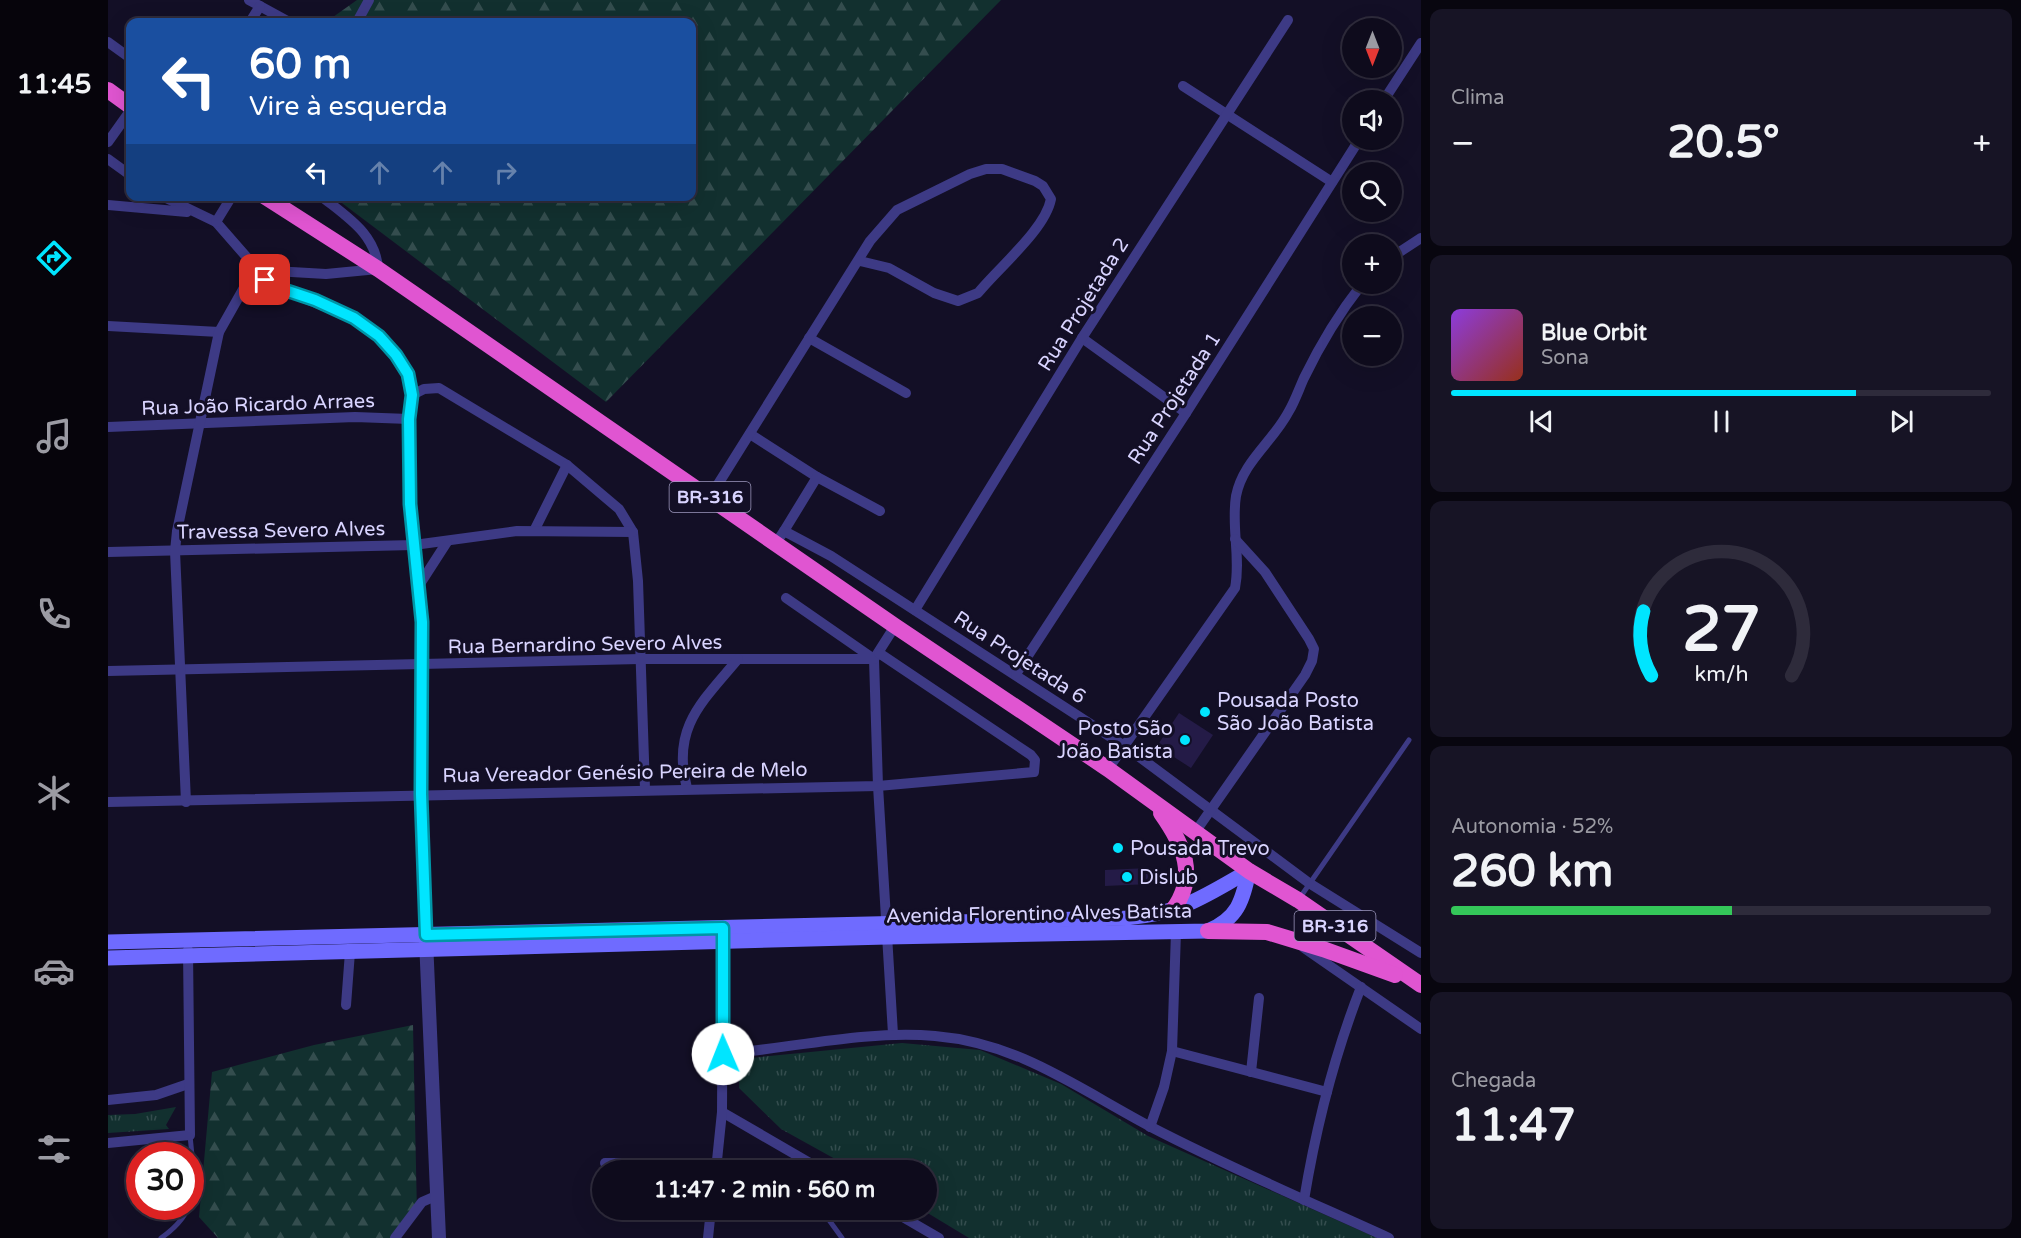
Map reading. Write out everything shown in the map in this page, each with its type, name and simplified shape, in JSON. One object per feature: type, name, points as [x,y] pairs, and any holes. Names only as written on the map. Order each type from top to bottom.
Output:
[{"type":"highway","points":[[108,90],[126,103]]},
{"type":"highway","name":"BR-316","points":[[272,201],[378,269],[710,497],[780,537],[895,626],[1108,770],[1249,871],[1298,900],[1419,984]]},
{"type":"highway","points":[[1153,802],[1180,840],[1185,865],[1186,884],[1181,900],[1172,911]]},
{"type":"highway","points":[[1208,931],[1267,932],[1419,984]]},
{"type":"main road","name":"Avenida Florentino Alves Batista","points":[[1126,925],[1200,900],[1249,871]]},
{"type":"main road","name":"Avenida Florentino Alves Batista","points":[[108,958],[188,948],[887,930],[1126,925],[1176,932],[1208,931],[1225,923],[1238,908],[1249,871]]},
{"type":"main road","name":"Avenida Florentino Alves Batista","points":[[108,942],[188,948],[350,952],[426,942]]},
{"type":"street","points":[[249,0],[282,18]]},
{"type":"street","points":[[359,18],[369,0]]},
{"type":"street","points":[[252,18],[260,6]]},
{"type":"street","name":"Rua Projetada 2","points":[[915,610],[1082,338],[1288,20]]},
{"type":"street","points":[[108,42],[126,55]]},
{"type":"street","points":[[1390,90],[1421,43]]},
{"type":"street","points":[[1183,86],[1332,182]]},
{"type":"street","points":[[108,142],[126,117]]},
{"type":"street","name":"Rua Projetada 1","points":[[1016,674],[1186,413],[1353,150]]},
{"type":"street","points":[[108,159],[126,172]]},
{"type":"street","points":[[710,497],[860,261],[870,241],[897,210],[970,174],[1002,169],[1043,186],[1051,199],[1049,209],[1037,225],[978,293],[966,300],[958,301],[934,293],[889,268],[860,261]]},
{"type":"street","points":[[172,201],[216,222],[246,254],[257,270],[276,287],[315,300],[354,318],[379,336],[396,355],[408,374],[412,395],[409,419],[410,504],[418,587],[422,666],[421,794],[439,1238]]},
{"type":"street","points":[[216,222],[229,201]]},
{"type":"street","points":[[186,801],[175,551],[185,484],[219,332],[250,277],[257,270],[326,274],[378,269],[377,254],[373,243],[360,228],[327,201]]},
{"type":"street","points":[[108,205],[197,213]]},
{"type":"street","points":[[1402,250],[1421,238]]},
{"type":"street","points":[[1108,770],[1235,588],[1238,574],[1235,539],[1236,496],[1242,476],[1249,462],[1276,432],[1290,410],[1319,350],[1354,294]]},
{"type":"street","points":[[108,326],[219,332]]},
{"type":"street","points":[[809,338],[906,393]]},
{"type":"street","points":[[1082,338],[1186,413]]},
{"type":"street","points":[[412,395],[424,389],[439,388],[567,465],[619,509],[633,532],[638,581],[645,789]]},
{"type":"street","name":"Rua João Ricardo Arraes","points":[[108,428],[355,417],[409,419]]},
{"type":"street","points":[[750,434],[817,477],[879,511]]},
{"type":"street","points":[[534,531],[567,465]]},
{"type":"street","points":[[780,537],[817,477]]},
{"type":"street","name":"Travessa Severo Alves","points":[[108,552],[414,545],[517,531],[633,532]]},
{"type":"street","name":"Rua Projetada 6","points":[[780,537],[831,556],[1016,674],[1126,747],[1309,883],[1421,953]]},
{"type":"street","points":[[1196,831],[1312,661],[1314,649],[1265,572],[1235,539]]},
{"type":"street","points":[[418,587],[447,542]]},
{"type":"street","points":[[786,598],[877,656]]},
{"type":"street","points":[[893,1034],[878,786],[877,656],[895,626]]},
{"type":"street","name":"Rua Bernardino Severo Alves","points":[[108,670],[877,656]]},
{"type":"street","name":"Rua Vereador Genésio Pereira de Melo","points":[[108,802],[687,788],[878,786],[1034,771],[1035,760],[1016,745],[877,656]]},
{"type":"street","points":[[687,788],[683,773],[682,749],[687,724],[696,709],[738,659]]},
{"type":"street","points":[[1150,1127],[1164,1088],[1172,1051],[1176,932]]},
{"type":"street","points":[[717,1160],[722,1112],[723,935]]},
{"type":"street","points":[[1291,939],[1421,1029]]},
{"type":"street","points":[[108,1143],[190,1135],[188,948]]},
{"type":"street","points":[[346,1005],[350,952]]},
{"type":"street","points":[[1304,1200],[1313,1144],[1338,1048],[1361,987]]},
{"type":"street","points":[[1251,1072],[1259,998]]},
{"type":"street","points":[[723,1054],[893,1034],[936,1036],[981,1043],[1017,1055],[1063,1075],[1150,1127],[1389,1238]]},
{"type":"street","points":[[1172,1051],[1327,1092]]},
{"type":"street","points":[[108,1100],[156,1095],[188,1084]]},
{"type":"street","points":[[722,1112],[805,1160]]},
{"type":"street","points":[[395,1238],[417,1207],[438,1195]]},
{"type":"street","points":[[708,1238],[710,1220]]},
{"type":"street","points":[[908,1220],[939,1238]]},
{"type":"lane","points":[[1298,900],[1409,740]]},
{"type":"lane","points":[[161,1238],[185,1218],[194,1199],[190,1135]]},
{"type":"lane","points":[[829,1220],[842,1238]]},
{"type":"green space","points":[[357,0],[1001,0],[606,402],[339,201],[696,201],[696,18],[332,18]]},
{"type":"green space","points":[[413,1025],[417,1214],[398,1238],[218,1238],[202,1220],[204,1220],[204,1161],[212,1072],[314,1045]]},
{"type":"green space","points":[[902,1043],[980,1050],[1061,1084],[1148,1136],[1377,1238],[969,1238],[937,1219],[937,1160],[837,1160],[781,1129],[739,1088],[740,1059]]},
{"type":"green space","points":[[176,1107],[166,1125],[169,1129],[108,1133],[108,1115],[135,1114]]},
{"type":"building","name":"Posto São João Batista","points":[[1179,713],[1213,735],[1191,768],[1157,746]]},
{"type":"building","name":"Dislub","points":[[1149,868],[1150,884],[1105,886],[1105,870]]},
{"type":"place","name":"Pousada Posto São João Batista","points":[[1205,712]]},
{"type":"place","name":"Posto São João Batista","points":[[1185,740]]},
{"type":"place","name":"Pousada Trevo","points":[[1118,848]]},
{"type":"place","name":"Dislub","points":[[1127,877]]},
{"type":"route","points":[[265,280],[276,287],[315,300],[354,318],[379,336],[396,355],[408,374],[412,395],[409,419],[410,504],[422,622],[421,794],[426,935],[723,928],[723,1054]]}]
